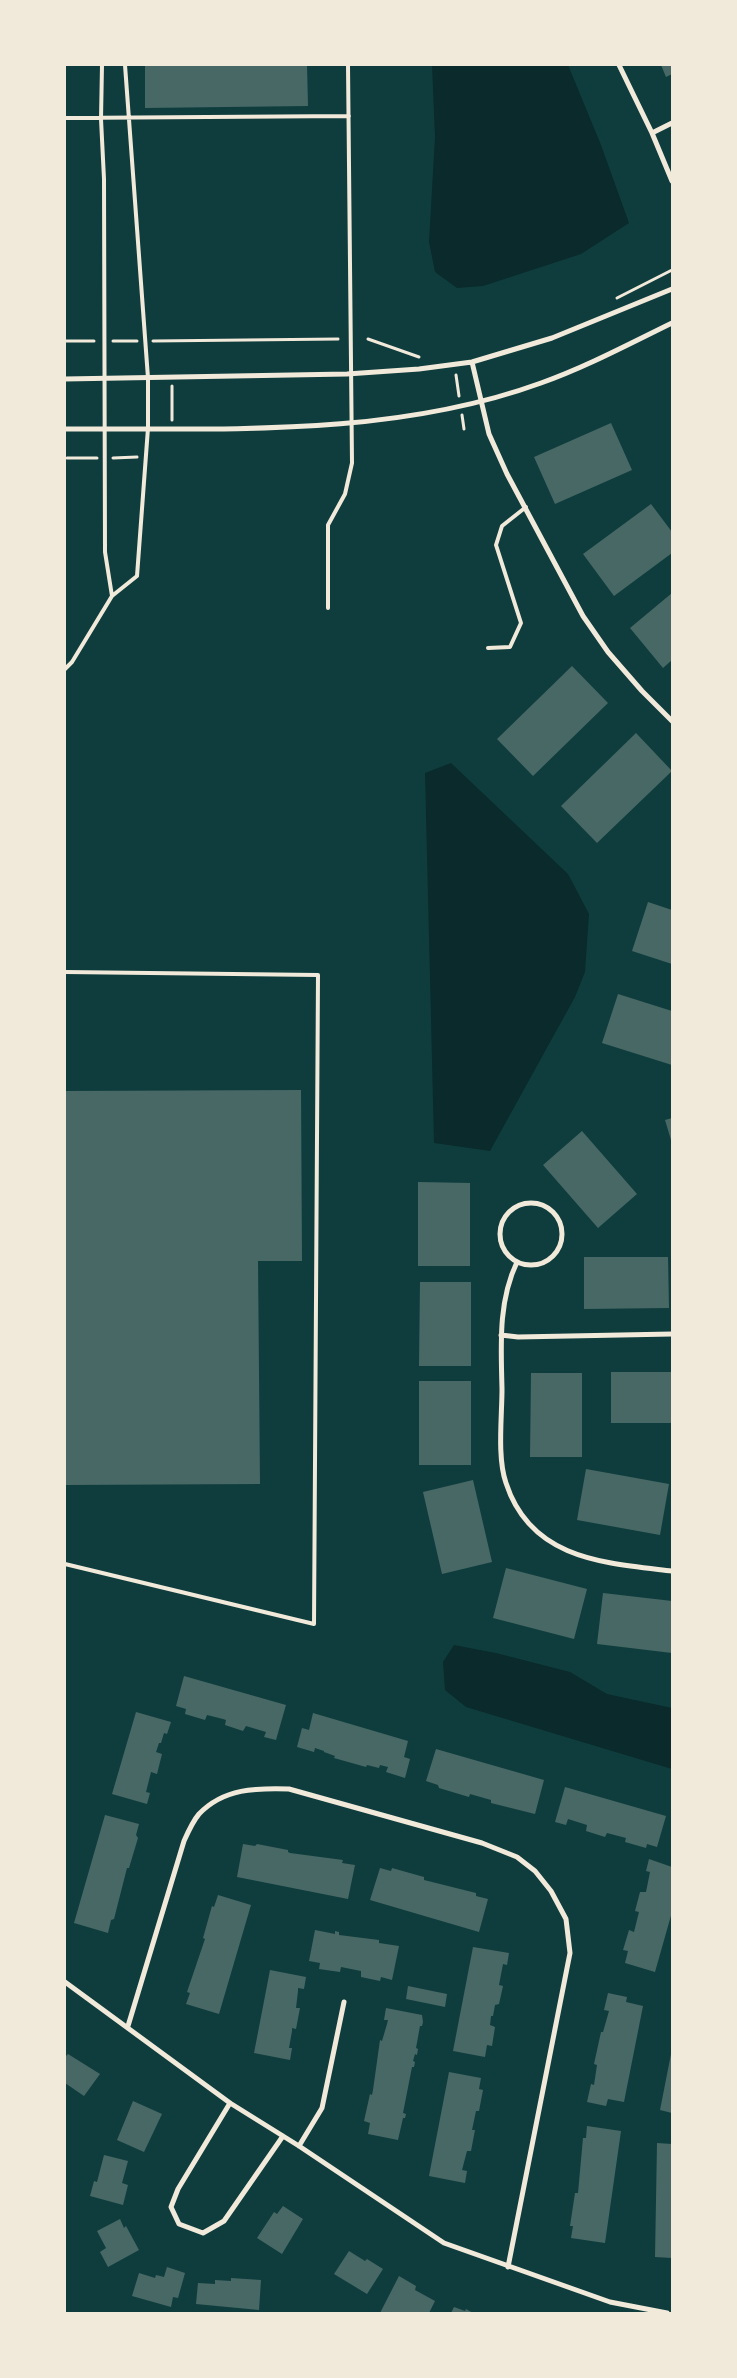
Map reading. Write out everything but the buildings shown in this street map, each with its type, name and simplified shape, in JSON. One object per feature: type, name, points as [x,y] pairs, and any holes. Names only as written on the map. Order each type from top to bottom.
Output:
[{"type":"street","points":[[619,65],[652,133],[672,181]]},
{"type":"street","points":[[652,133],[672,123]]},
{"type":"street","points":[[65,378],[352,374],[472,362],[552,338],[672,289]]},
{"type":"street","points":[[65,429],[298,427],[416,414],[480,402],[541,384],[672,323]]},
{"type":"street","points":[[472,362],[489,434],[583,616],[614,658],[672,721]]},
{"type":"street","points":[[526,1202],[546,1206],[554,1212],[562,1232],[561,1242],[556,1252],[540,1264],[530,1265],[517,1262],[504,1250],[500,1241],[499,1230],[502,1220],[508,1212],[526,1202]]},
{"type":"street","points":[[517,1262],[502,1308],[502,1457],[506,1483],[528,1522],[548,1542],[571,1554],[614,1564],[672,1571]]},
{"type":"street","points":[[501,1335],[518,1337],[672,1334]]},
{"type":"street","points":[[128,2026],[184,1841],[199,1814],[228,1794],[262,1788],[289,1789],[482,1843],[517,1857],[535,1871],[551,1891],[566,1919],[570,1953],[508,2267]]},
{"type":"street","points":[[65,1982],[128,2026],[230,2103],[299,2146],[444,2244],[610,2302],[667,2313]]},
{"type":"street","points":[[299,2146],[322,2108],[344,2002]]},
{"type":"street","points":[[230,2103],[178,2189],[171,2207],[179,2224],[203,2233],[224,2221],[283,2136]]},
{"type":"lane","points":[[102,65],[106,552],[112,596]]},
{"type":"lane","points":[[65,669],[72,662],[112,596],[137,576],[148,428],[148,378],[125,65]]},
{"type":"lane","points":[[328,608],[328,525],[345,494],[352,463],[348,65]]},
{"type":"lane","points":[[65,118],[349,116]]},
{"type":"lane","points":[[488,648],[510,646],[521,623],[496,545],[502,526],[526,507]]},
{"type":"lane","points":[[65,972],[318,975],[314,1624],[65,1564]]},
{"type":"path","points":[[611,301],[672,270]]},
{"type":"path","points":[[65,341],[338,339]]},
{"type":"path","points":[[368,339],[427,360]]},
{"type":"path","points":[[455,364],[464,430]]},
{"type":"path","points":[[172,378],[172,428]]},
{"type":"water","points":[[432,65],[568,65],[601,145],[629,223],[581,254],[483,286],[457,288],[435,272],[429,242],[435,137]]},
{"type":"water","points":[[451,763],[568,874],[589,914],[585,972],[575,997],[490,1151],[434,1143],[425,773]]},
{"type":"water","points":[[454,1645],[496,1653],[570,1672],[607,1694],[672,1708],[672,1769],[466,1707],[445,1690],[443,1662]]}]
